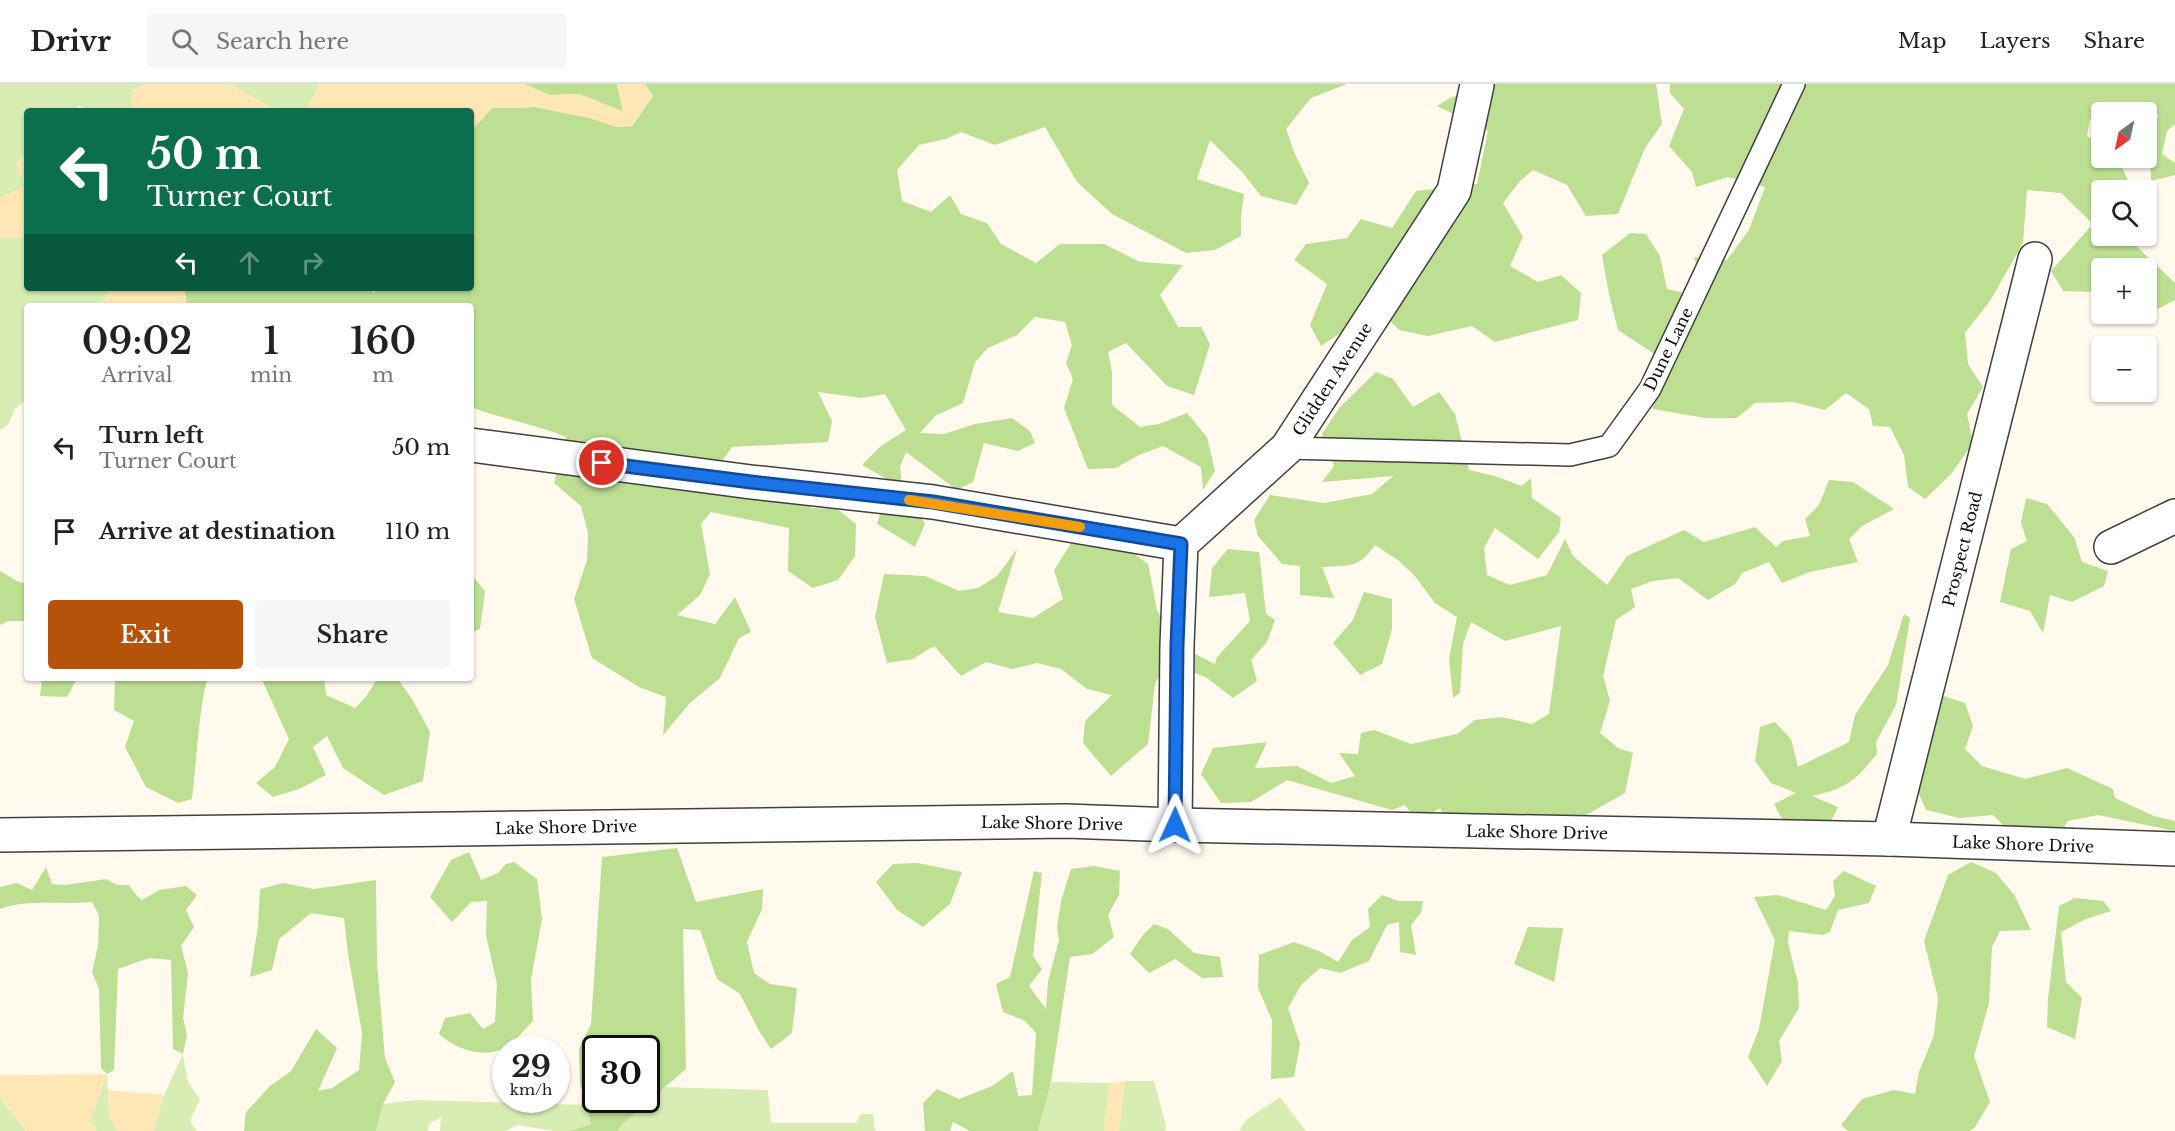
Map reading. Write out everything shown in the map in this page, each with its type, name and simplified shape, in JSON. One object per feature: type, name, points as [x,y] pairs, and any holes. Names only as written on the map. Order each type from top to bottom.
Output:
[{"type":"street","name":"Glidden Avenue","points":[[1181,544],[1287,448],[1454,191],[1477,86]]},
{"type":"street","name":"Prospect Road","points":[[1889,839],[2035,259]]},
{"type":"street","points":[[474,445],[739,481],[933,502],[1181,544],[1177,645],[1175,825]]},
{"type":"street","points":[[2111,547],[2175,516]]},
{"type":"street","name":"Lake Shore Drive","points":[[0,835],[1066,821],[1889,839],[2175,849]]},
{"type":"lane","name":"Dune Lane","points":[[1287,448],[1570,455],[1609,446],[1650,389],[1794,84]]},
{"type":"green space","points":[[0,84],[145,84],[131,92],[131,108],[79,106],[77,108],[24,108],[24,155],[16,164],[24,186],[0,198]]},
{"type":"green space","points":[[229,84],[320,84],[308,108],[273,108]]},
{"type":"green space","points":[[524,84],[617,84],[623,112],[579,94],[550,95]]},
{"type":"green space","points":[[645,84],[1347,84],[1311,98],[1286,129],[1309,183],[1296,205],[1261,196],[1243,173],[1210,140],[1197,179],[1244,194],[1241,236],[1215,250],[1186,253],[1112,214],[1077,182],[1045,127],[995,145],[961,132],[946,139],[919,145],[897,170],[902,201],[931,212],[950,195],[961,214],[987,223],[1001,244],[1036,263],[1060,244],[1104,244],[1140,262],[1183,265],[1160,295],[1178,327],[1201,327],[1210,344],[1194,395],[1167,386],[1126,343],[1108,352],[1112,372],[1112,405],[1140,427],[1159,424],[1187,413],[1207,437],[1215,471],[1203,490],[1201,467],[1163,446],[1139,455],[1116,468],[1088,469],[1064,408],[1073,379],[1066,363],[1072,345],[1065,322],[1035,317],[1017,335],[988,348],[975,362],[963,403],[935,416],[920,433],[944,434],[975,424],[1012,418],[1030,431],[1035,443],[1018,451],[984,443],[973,482],[957,490],[906,452],[900,467],[902,487],[925,524],[915,547],[877,524],[890,481],[862,465],[881,446],[906,430],[885,394],[861,398],[818,392],[832,421],[828,442],[732,447],[720,464],[826,482],[810,508],[837,509],[856,524],[855,556],[838,580],[813,588],[788,571],[789,528],[711,512],[701,524],[710,574],[700,595],[677,615],[715,624],[735,597],[751,632],[739,638],[720,678],[690,703],[663,735],[666,697],[639,687],[592,658],[574,599],[587,560],[588,533],[581,506],[554,483],[566,437],[474,408],[474,303],[186,303],[184,291],[372,291],[374,293],[375,291],[474,291],[474,128],[492,108],[535,107],[590,118],[617,127],[632,126],[653,96]]},
{"type":"green space","points":[[1488,84],[1656,84],[1662,124],[1645,148],[1618,214],[1586,216],[1567,185],[1533,170],[1520,181],[1503,203],[1523,237],[1510,266],[1538,282],[1561,275],[1581,293],[1578,320],[1495,342],[1472,326],[1428,336],[1399,330],[1364,294],[1354,324],[1321,346],[1310,325],[1327,284],[1294,260],[1306,244],[1347,238],[1361,219],[1392,228],[1416,191],[1477,184],[1488,131],[1437,106],[1450,98]]},
{"type":"green space","points":[[1670,84],[2175,84],[2175,124],[2167,131],[2162,154],[2175,163],[2175,175],[2151,180],[2151,168],[2157,168],[2157,102],[2091,102],[2091,119],[2087,136],[2091,138],[2091,168],[2122,168],[2128,180],[2091,180],[2091,222],[2061,193],[2027,190],[2023,243],[1990,301],[1965,333],[1968,364],[1983,387],[1967,414],[1973,443],[1951,474],[1925,499],[1908,487],[1904,455],[1890,427],[1873,426],[1869,409],[1846,393],[1825,410],[1793,402],[1755,403],[1737,418],[1705,418],[1653,409],[1653,353],[1618,330],[1602,255],[1630,233],[1646,234],[1660,256],[1667,289],[1707,298],[1694,257],[1727,260],[1749,230],[1765,187],[1728,177],[1696,187],[1692,172],[1669,146],[1684,109],[1670,93]]},
{"type":"green space","points":[[2091,226],[2091,246],[2136,246],[2149,258],[2091,258],[2091,292],[2063,291],[2051,271]]},
{"type":"green space","points":[[24,237],[24,291],[110,291],[100,303],[24,303],[24,402],[15,409],[8,425],[0,430],[0,238]]},
{"type":"green space","points":[[2157,266],[2175,283],[2175,300],[2157,309]]},
{"type":"green space","points":[[1376,372],[1393,379],[1413,407],[1439,392],[1455,414],[1469,470],[1522,486],[1531,478],[1532,498],[1561,518],[1559,532],[1538,559],[1495,528],[1484,548],[1487,575],[1510,585],[1547,575],[1565,539],[1573,556],[1607,585],[1627,556],[1684,530],[1704,542],[1755,527],[1776,547],[1783,541],[1810,536],[1805,519],[1819,505],[1829,480],[1853,482],[1894,509],[1862,526],[1849,539],[1858,562],[1810,572],[1782,583],[1769,562],[1742,573],[1735,584],[1708,600],[1678,578],[1653,581],[1631,589],[1635,607],[1616,620],[1603,676],[1610,701],[1600,733],[1618,748],[1633,753],[1625,793],[1572,823],[1453,832],[1440,808],[1418,822],[1405,805],[1392,810],[1287,780],[1251,802],[1221,803],[1201,774],[1213,748],[1267,742],[1255,768],[1297,766],[1331,783],[1355,776],[1339,753],[1358,754],[1361,733],[1374,730],[1411,744],[1457,734],[1475,720],[1502,717],[1532,724],[1549,714],[1561,626],[1505,641],[1471,622],[1463,644],[1460,693],[1453,698],[1449,659],[1457,617],[1435,603],[1414,575],[1399,561],[1375,545],[1358,562],[1322,567],[1334,598],[1300,595],[1300,566],[1282,564],[1258,536],[1254,520],[1270,495],[1324,503],[1372,494],[1393,476],[1322,482],[1334,466],[1322,434],[1340,407]]},
{"type":"green space","points":[[2026,498],[2047,504],[2074,537],[2082,562],[2108,571],[2104,586],[2072,602],[2050,595],[2043,633],[2030,611],[2000,602],[2011,549],[2027,541],[2021,523]]},
{"type":"green space","points":[[1073,540],[1125,547],[1148,564],[1157,610],[1177,645],[1215,664],[1217,657],[1250,621],[1245,593],[1209,597],[1212,568],[1228,549],[1259,552],[1266,614],[1275,620],[1267,642],[1251,660],[1257,681],[1233,698],[1207,678],[1167,661],[1155,684],[1148,744],[1111,776],[1083,743],[1085,721],[1112,695],[1087,689],[1061,669],[1037,663],[1012,669],[986,662],[961,676],[934,646],[913,659],[887,663],[875,617],[884,574],[925,576],[959,591],[978,588],[997,576],[1017,549],[998,612],[1033,618],[1063,599],[1054,570]]},
{"type":"green space","points":[[0,571],[24,583],[24,621],[8,621],[0,625]]},
{"type":"green space","points":[[474,578],[485,591],[480,629],[474,632]]},
{"type":"green space","points":[[1364,592],[1392,599],[1392,629],[1382,664],[1360,675],[1333,643],[1353,620]]},
{"type":"green space","points":[[1904,614],[1910,618],[1896,705],[1876,742],[1877,754],[1856,777],[1842,787],[1812,796],[1838,807],[1823,837],[1787,828],[1774,804],[1796,793],[1771,783],[1755,761],[1760,727],[1775,722],[1791,739],[1798,767],[1849,742],[1855,715],[1888,665]]},
{"type":"green space","points":[[42,681],[75,681],[67,697],[40,696]]},
{"type":"green space","points":[[115,681],[206,681],[192,799],[178,803],[146,787],[125,747],[134,721],[114,710]]},
{"type":"green space","points":[[324,681],[326,695],[355,708],[376,681],[399,681],[430,732],[423,781],[384,795],[343,768],[327,736],[313,747],[326,775],[299,789],[273,797],[256,783],[275,767],[289,739],[263,682]]},
{"type":"green space","points":[[1935,693],[1965,703],[1973,726],[1965,749],[1982,766],[2025,779],[2067,768],[2113,789],[2115,798],[2154,816],[2175,821],[2175,831],[2098,815],[2068,821],[2051,848],[2027,849],[1993,815],[1960,818],[1926,810],[1904,759]]},
{"type":"green space","points":[[677,848],[696,902],[763,889],[762,909],[747,942],[754,973],[770,984],[797,988],[792,1033],[771,1049],[740,994],[717,979],[700,930],[683,929],[686,1069],[660,1091],[660,1035],[586,1035],[591,1024],[602,857]]},
{"type":"green space","points":[[469,852],[481,880],[498,873],[506,864],[514,862],[537,879],[542,919],[531,979],[533,1021],[520,1035],[492,1035],[492,1052],[488,1053],[461,1048],[439,1034],[445,1018],[470,1013],[483,1029],[495,1022],[497,984],[486,935],[487,901],[471,902],[452,922],[430,897],[451,860]]},
{"type":"green space","points":[[1971,862],[1996,873],[2015,896],[2031,930],[2000,931],[1992,947],[1989,1003],[1974,1056],[1990,1102],[1975,1127],[1970,1131],[1848,1131],[1841,1125],[1862,1099],[1894,1090],[1915,1094],[1919,1072],[1934,1035],[1938,998],[1924,941],[1948,875]]},
{"type":"green space","points":[[917,863],[962,872],[950,904],[923,927],[897,910],[876,882],[893,864]]},
{"type":"green space","points":[[1094,866],[1120,871],[1119,895],[1108,915],[1114,937],[1092,954],[1070,957],[1051,1082],[1038,1131],[970,1131],[953,1122],[950,1131],[925,1131],[923,1103],[937,1089],[959,1099],[992,1086],[1013,1071],[1018,1096],[1032,1095],[1036,1033],[1025,1021],[1003,1012],[996,984],[1010,977],[1034,871],[1042,873],[1033,956],[1042,969],[1029,986],[1046,1009],[1048,982],[1059,940],[1057,927],[1061,901],[1071,869]]},
{"type":"green space","points":[[46,867],[52,884],[66,885],[106,879],[117,885],[129,885],[142,900],[159,890],[186,886],[197,895],[186,910],[194,927],[181,946],[188,973],[183,1018],[187,1035],[183,1054],[173,1049],[171,960],[149,958],[118,969],[114,1070],[107,1074],[101,1068],[99,989],[92,972],[98,946],[99,916],[92,902],[33,903],[0,909],[0,887],[17,883],[32,890]]},
{"type":"green space","points":[[1844,871],[1876,886],[1869,903],[1838,910],[1830,932],[1823,935],[1789,931],[1788,943],[1798,983],[1799,1008],[1779,1041],[1782,1061],[1767,1086],[1748,1057],[1759,1029],[1775,940],[1754,897],[1778,895],[1826,910],[1835,896],[1833,881]]},
{"type":"green space","points":[[376,880],[377,964],[385,1058],[395,1082],[383,1104],[376,1131],[244,1131],[246,1112],[270,1086],[291,1071],[316,1029],[337,1048],[318,1091],[332,1088],[359,1070],[362,1033],[344,918],[311,913],[279,939],[272,970],[250,977],[258,926],[260,889],[283,883],[314,889]]},
{"type":"green space","points":[[1382,895],[1399,901],[1423,901],[1421,913],[1411,925],[1416,955],[1400,952],[1399,922],[1387,925],[1369,961],[1340,973],[1320,968],[1301,985],[1288,1008],[1300,1044],[1294,1077],[1271,1079],[1272,1020],[1258,988],[1259,955],[1294,942],[1319,951],[1338,962],[1352,940],[1370,927],[1368,909]]},
{"type":"green space","points":[[2075,898],[2103,901],[2111,911],[2086,919],[2061,932],[2066,982],[2082,998],[2075,1039],[2047,1027],[2059,906]]},
{"type":"green space","points":[[1154,924],[1168,929],[1194,953],[1220,957],[1223,977],[1202,978],[1175,959],[1149,973],[1130,954]]},
{"type":"green space","points":[[1528,927],[1563,928],[1554,982],[1514,964]]},
{"type":"green space","points":[[582,1043],[582,1090],[580,1083],[579,1049]]},
{"type":"green space","points":[[183,1054],[188,1082],[200,1099],[190,1121],[197,1131],[153,1131],[164,1095]]},
{"type":"green space","points":[[107,1074],[109,1115],[117,1131],[97,1131],[90,1120]]},
{"type":"green space","points":[[1125,1081],[1154,1081],[1166,1126],[1165,1131],[1119,1131]]},
{"type":"green space","points":[[1051,1082],[1110,1083],[1104,1131],[1038,1131]]},
{"type":"green space","points":[[665,1087],[768,1090],[771,1123],[856,1123],[861,1114],[873,1114],[875,1131],[618,1131],[619,1126],[634,1113],[660,1113],[660,1091]]},
{"type":"green space","points":[[1280,1097],[1306,1131],[1239,1131],[1246,1120]]},
{"type":"green space","points":[[0,1098],[26,1131],[0,1131]]},
{"type":"green space","points":[[416,1100],[492,1102],[492,1113],[570,1113],[570,1105],[582,1105],[582,1113],[588,1113],[591,1124],[570,1131],[553,1131],[519,1125],[505,1131],[440,1131],[441,1117],[429,1124],[428,1131],[376,1131],[383,1104]]},
{"type":"green space","points":[[588,1113],[635,1113],[620,1126],[618,1131],[570,1131],[591,1124]]},
{"type":"sand","points":[[145,84],[229,84],[273,108],[131,108],[131,92]]},
{"type":"sand","points":[[320,84],[524,84],[550,95],[579,94],[623,111],[617,84],[645,84],[653,96],[631,126],[616,127],[590,118],[535,107],[492,108],[474,128],[474,108],[308,108]]},
{"type":"sand","points":[[24,155],[24,186],[16,164]]},
{"type":"sand","points":[[24,186],[24,237],[0,238],[0,198]]},
{"type":"sand","points":[[110,291],[184,291],[186,303],[100,303]]},
{"type":"sand","points":[[107,1074],[90,1120],[97,1131],[26,1131],[0,1098],[0,1075]]},
{"type":"sand","points":[[1125,1081],[1119,1131],[1104,1131],[1110,1083]]},
{"type":"sand","points":[[108,1090],[164,1095],[153,1131],[117,1131],[109,1115]]},
{"type":"slow traffic","points":[[909,500],[1080,527]]},
{"type":"route","points":[[602,463],[933,502],[1181,544],[1177,645],[1175,825]]}]
